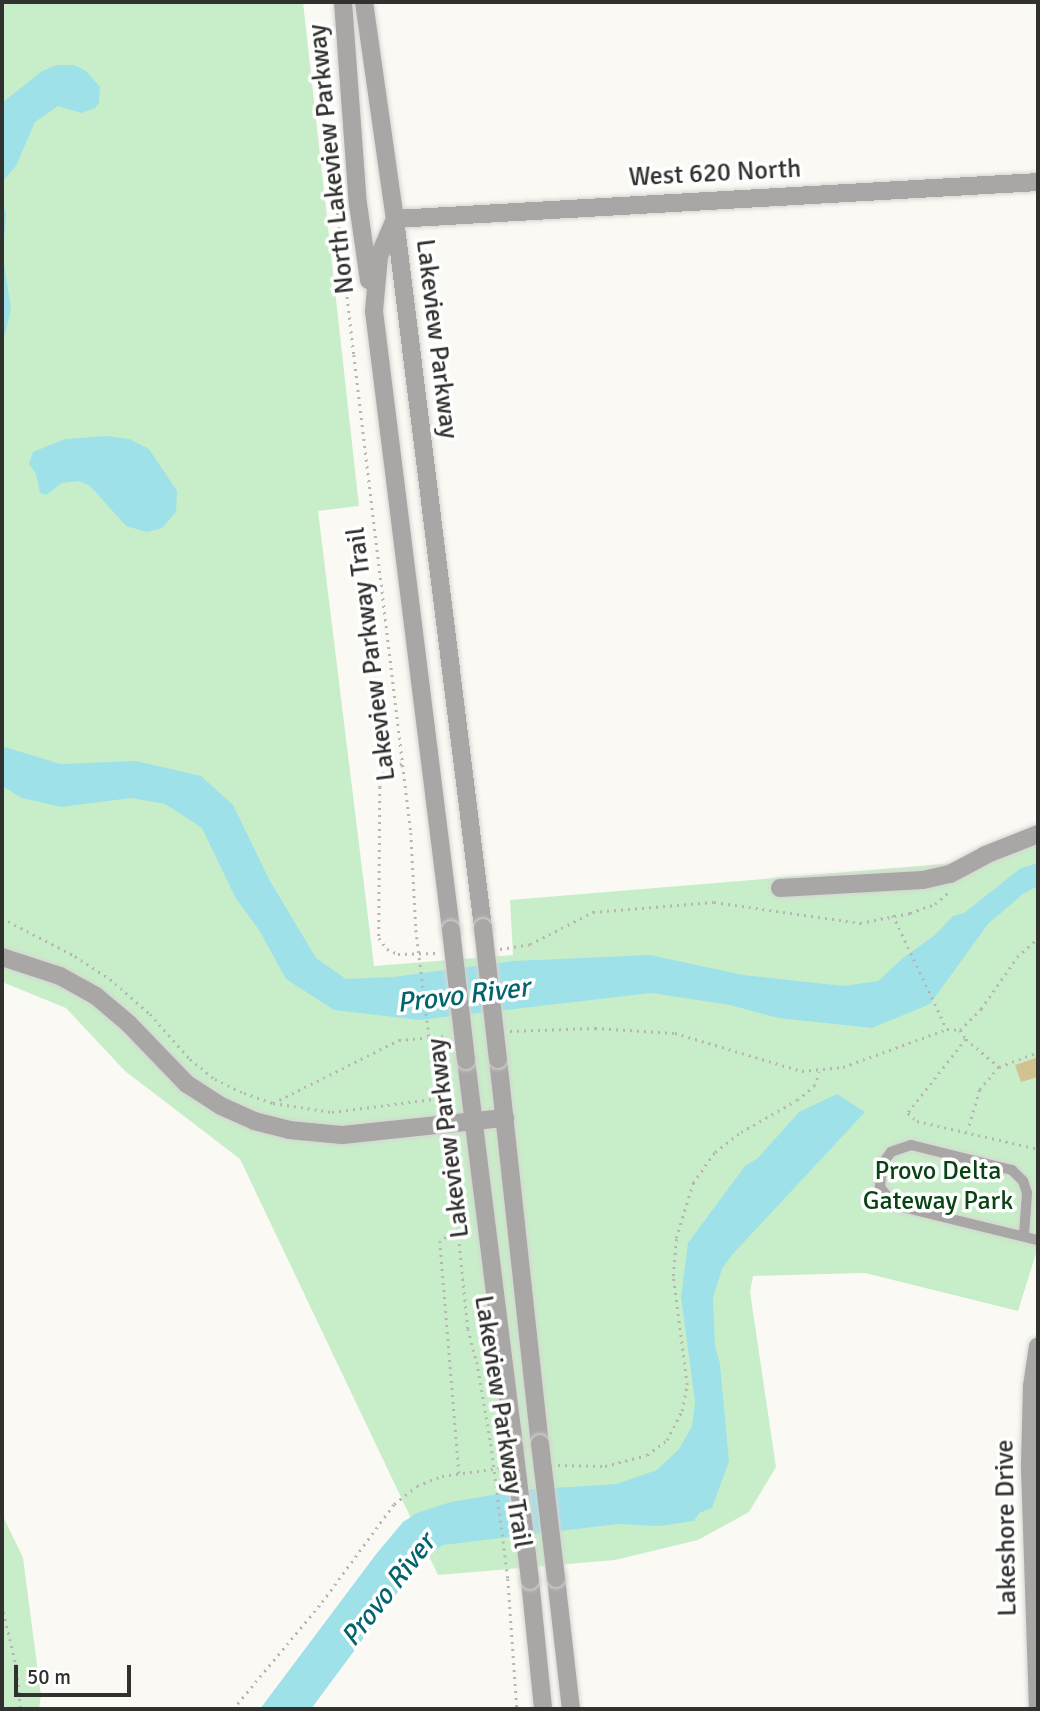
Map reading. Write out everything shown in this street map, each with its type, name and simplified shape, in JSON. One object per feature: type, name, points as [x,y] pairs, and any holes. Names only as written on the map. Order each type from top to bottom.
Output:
[{"type":"street","name":"North Lakeview Parkway","points":[[343,2],[358,204],[374,311]]},
{"type":"street","name":"North Lakeview Parkway","points":[[364,2],[395,219]]},
{"type":"street","name":"West 620 North","points":[[395,219],[1038,183]]},
{"type":"street","name":"Lakeview Parkway","points":[[395,219],[379,256],[374,311],[514,1446],[543,1709]]},
{"type":"street","name":"Lakeview Parkway","points":[[395,219],[483,928],[571,1709]]},
{"type":"street","points":[[780,888],[923,880],[950,874],[985,855],[1038,834]]},
{"type":"street","points":[[2,957],[60,975],[96,996],[128,1023],[187,1084],[221,1106],[254,1121],[325,1135],[505,1118]]},
{"type":"street","name":"Lakeshore Drive","points":[[1038,1346],[1030,1464],[1038,1709]]},
{"type":"lane","points":[[1024,1235],[1027,1193],[1023,1181],[1012,1170],[911,1145],[891,1153],[882,1164],[880,1187],[894,1205],[1038,1240]]},
{"type":"path","name":"Lakeview Parkway Trail","points":[[344,205],[337,206],[411,833],[416,930],[432,1060],[436,1094],[435,1101],[332,1112],[273,1104],[399,1040],[459,1035]]},
{"type":"path","points":[[402,764],[384,772],[380,787],[379,938],[387,949],[398,954],[450,952]]},
{"type":"path","points":[[488,950],[530,944],[593,912],[714,902],[849,923]]},
{"type":"path","points":[[893,915],[947,1028]]},
{"type":"path","points":[[960,1030],[981,1009],[1017,957],[1038,939]]},
{"type":"path","points":[[498,1032],[595,1028],[675,1033],[719,1044],[771,1062],[819,1072],[843,1068],[947,1028],[960,1030],[966,1039],[999,1067]]},
{"type":"path","points":[[966,1039],[908,1113],[917,1121],[1038,1149]]},
{"type":"path","points":[[968,1131],[980,1090],[999,1067],[1038,1052]]},
{"type":"path","name":"Lakeview Parkway Trail","points":[[449,1140],[468,1329],[477,1362],[491,1444],[508,1579],[517,1709]]},
{"type":"path","points":[[458,1230],[440,1241],[459,1474]]},
{"type":"path","points":[[2,1605],[16,1664],[21,1709]]},
{"type":"green space","name":"Provo Delta Gateway Park","points":[[2,2],[303,2],[359,506],[318,511],[374,966],[513,955],[510,900],[992,860],[1038,839],[1038,1247],[1018,1311],[865,1273],[753,1276],[750,1292],[776,1467],[749,1512],[698,1540],[615,1560],[438,1575],[240,1159],[125,1071],[66,1008],[2,982]]},
{"type":"green space","points":[[2,1514],[23,1558],[41,1695],[39,1709],[2,1709]]},
{"type":"water","points":[[57,65],[74,65],[86,71],[100,87],[99,103],[95,108],[81,113],[58,106],[35,122],[16,166],[2,182],[2,103],[42,71]]},
{"type":"water","points":[[2,202],[6,214],[3,256],[11,309],[2,346]]},
{"type":"water","points":[[107,436],[129,439],[149,449],[177,491],[176,512],[162,528],[147,532],[126,526],[90,486],[79,481],[62,483],[46,495],[40,493],[36,474],[29,464],[33,452],[65,439]]},
{"type":"water","name":"Provo River","points":[[2,746],[60,764],[136,761],[201,776],[233,805],[270,881],[316,958],[346,979],[393,977],[513,961],[650,955],[743,975],[843,986],[878,981],[903,958],[935,935],[953,916],[964,913],[1021,868],[1038,863],[1038,886],[1023,894],[988,924],[930,1004],[872,1028],[778,1018],[730,1005],[651,993],[419,1020],[334,1010],[286,979],[259,930],[235,897],[202,828],[165,804],[131,798],[61,807],[22,798],[2,786]]},
{"type":"water","name":"Provo River","points":[[837,1094],[865,1112],[732,1255],[722,1269],[713,1298],[715,1346],[720,1364],[729,1461],[712,1508],[699,1513],[694,1521],[659,1526],[618,1524],[443,1545],[423,1558],[311,1709],[260,1709],[377,1553],[403,1522],[417,1513],[451,1502],[522,1490],[616,1484],[657,1470],[679,1449],[692,1426],[695,1402],[681,1297],[688,1243],[745,1166],[758,1158],[799,1112]]},
{"type":"building","points":[[1038,1057],[1038,1077],[1021,1082],[1015,1065]]}]
